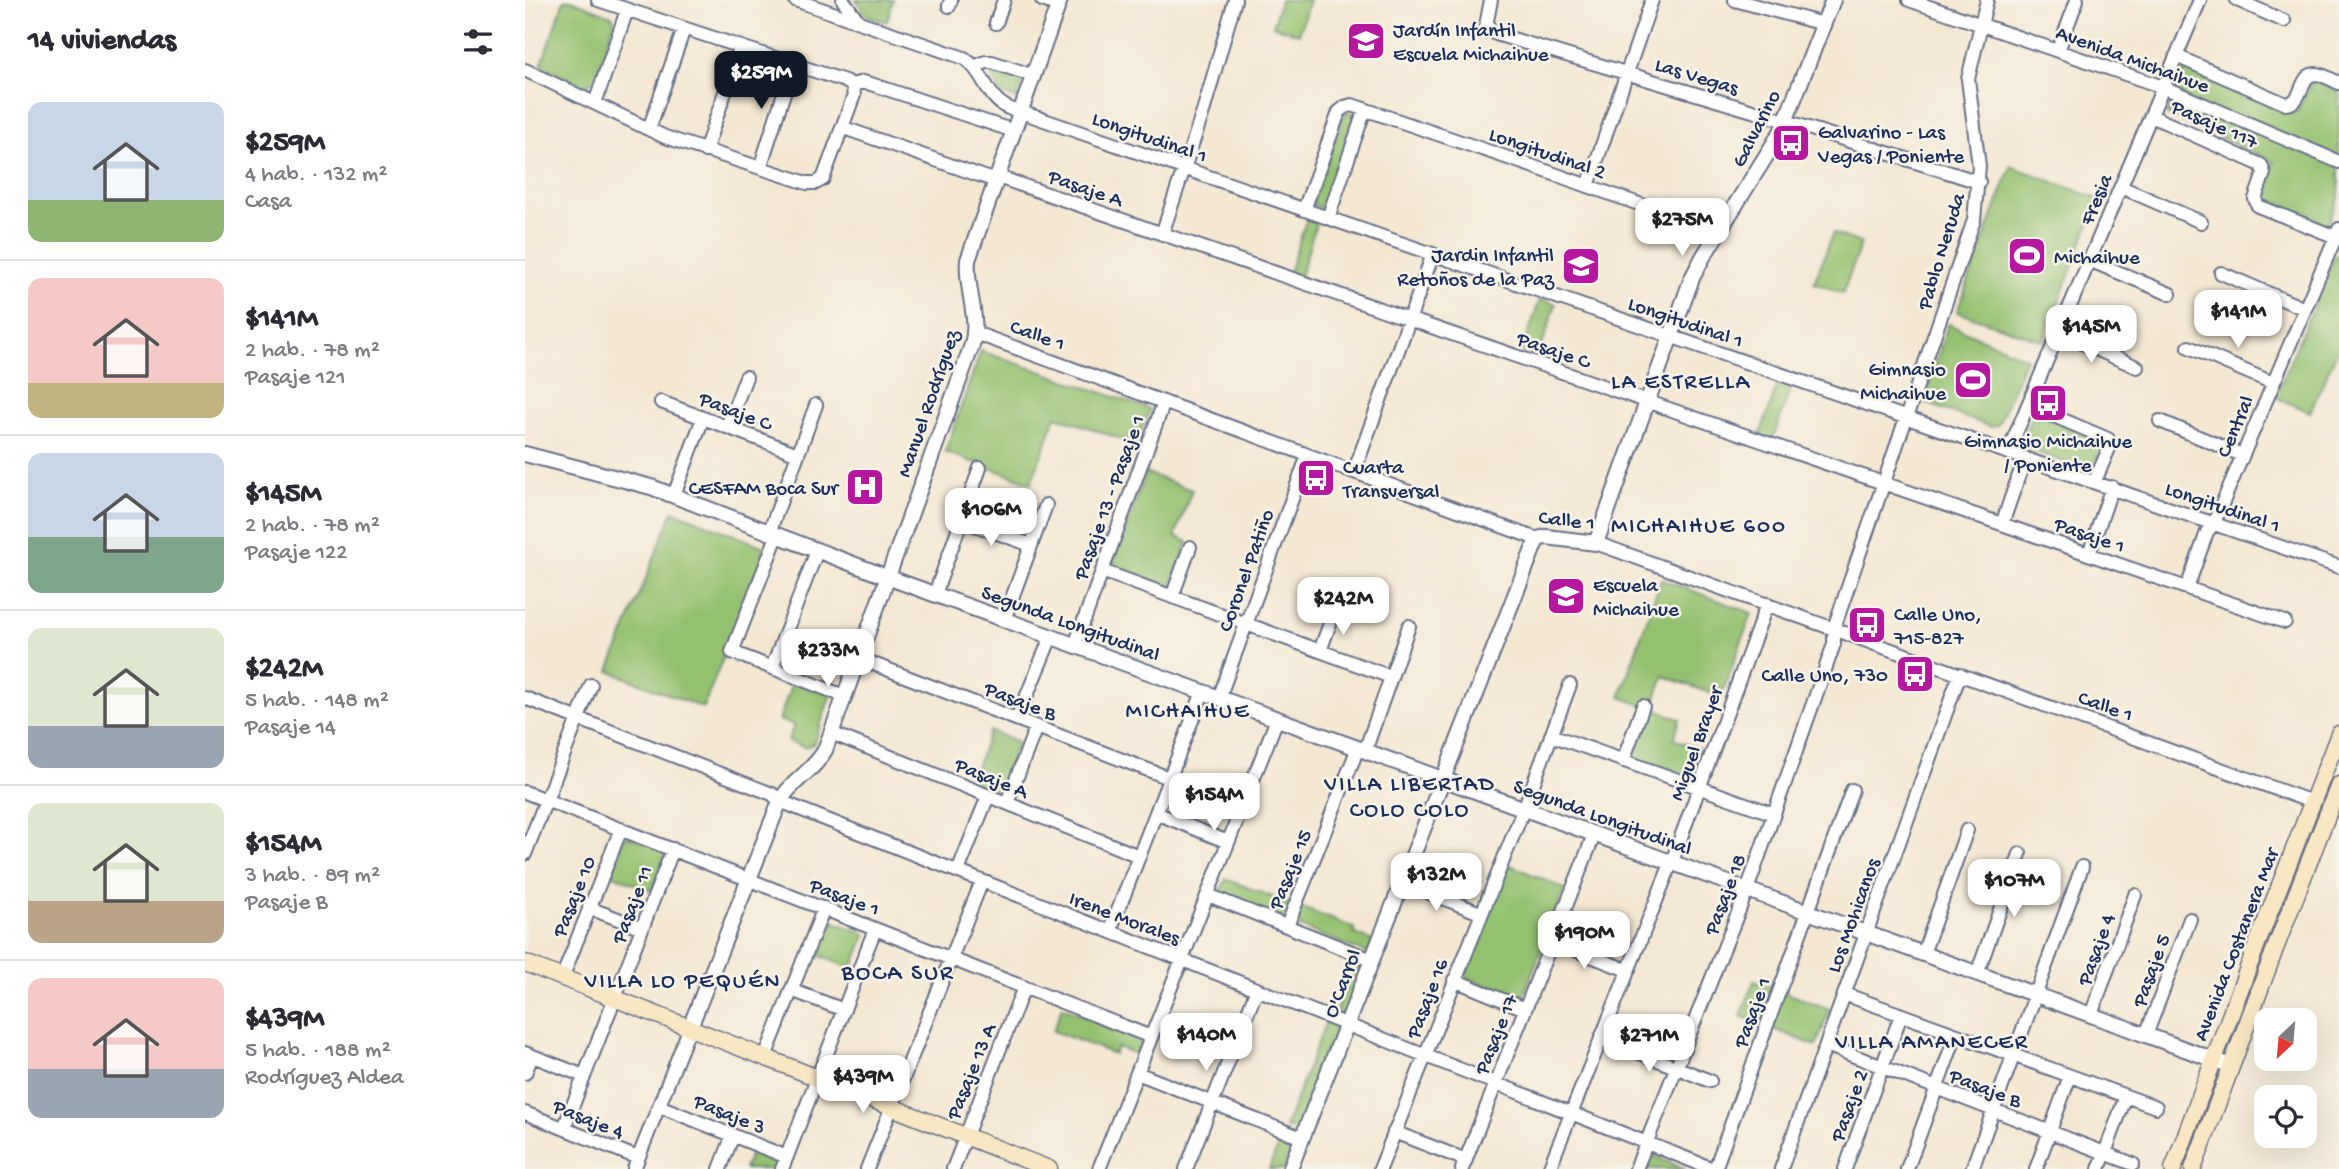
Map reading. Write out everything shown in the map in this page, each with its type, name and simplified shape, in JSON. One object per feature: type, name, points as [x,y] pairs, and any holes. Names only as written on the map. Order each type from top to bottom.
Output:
[{"type":"main road","name":"Avenida Costanera Mar","points":[[2173,1169],[2339,734]]},
{"type":"main road","name":"Avenida Costanera Mar","points":[[2193,1169],[2339,785]]},
{"type":"main road","points":[[525,964],[1040,1167]]},
{"type":"street","points":[[598,0],[852,85],[871,83],[1014,131]]},
{"type":"street","points":[[795,0],[964,58],[974,67],[998,103],[1016,111]]},
{"type":"street","points":[[843,0],[859,22]]},
{"type":"street","points":[[996,23],[1004,0]]},
{"type":"street","points":[[1042,0],[1059,3]]},
{"type":"street","points":[[1235,0],[1185,169],[1162,234],[1410,319]]},
{"type":"street","name":"Las Vegas","points":[[1491,0],[1486,26],[1496,34],[1979,182]]},
{"type":"street","points":[[1588,186],[1652,0]]},
{"type":"street","points":[[1735,0],[1823,24]]},
{"type":"street","name":"Galvarino","points":[[1596,543],[1692,278],[1718,232],[1764,163],[1786,121],[1833,0]]},
{"type":"street","name":"Avenida Michaihue","points":[[1909,0],[2163,87],[2339,162]]},
{"type":"street","points":[[1980,24],[1987,0]]},
{"type":"street","points":[[2058,51],[2077,0]]},
{"type":"street","name":"Fresia","points":[[2008,452],[2200,0]]},
{"type":"street","points":[[2237,0],[2284,21]]},
{"type":"street","name":"Manuel Rodríguez","points":[[690,1027],[780,801],[787,790],[819,760],[831,733],[975,333],[967,278],[968,260],[1014,131],[1016,111],[1034,76],[1059,3]]},
{"type":"street","points":[[595,103],[627,10]]},
{"type":"street","name":"Pablo Neruda","points":[[1834,628],[1974,220],[1979,182],[1968,79],[1980,24]]},
{"type":"street","points":[[649,129],[684,29]]},
{"type":"street","points":[[705,151],[740,48]]},
{"type":"street","points":[[2176,56],[2286,104],[2297,100],[2306,80],[2312,75],[2318,74],[2339,83]]},
{"type":"street","points":[[974,67],[992,62],[1034,76]]},
{"type":"street","points":[[760,168],[793,65]]},
{"type":"street","points":[[525,71],[649,129],[705,151],[807,183],[820,181],[825,176],[854,95],[852,85]]},
{"type":"street","points":[[1304,210],[1339,112],[1349,106],[1365,109],[1328,218]]},
{"type":"street","name":"Longitudinal 2","points":[[1365,109],[1718,232]]},
{"type":"street","name":"Longitudinal 1","points":[[1016,111],[2339,567]]},
{"type":"street","name":"Pasaje 117","points":[[2151,116],[2261,165],[2264,173],[2255,199],[2258,206],[2337,233]]},
{"type":"street","name":"Pasaje A","points":[[843,128],[1162,234]]},
{"type":"street","points":[[2121,187],[2201,222]]},
{"type":"street","name":"Central","points":[[2214,523],[2337,233]]},
{"type":"street","points":[[1354,472],[1433,254]]},
{"type":"street","points":[[2089,260],[2170,294]]},
{"type":"street","points":[[2221,273],[2305,309]]},
{"type":"street","name":"Pasaje C","points":[[1410,319],[1884,483]]},
{"type":"street","name":"Calle 1","points":[[975,333],[1537,539],[1546,537],[1596,543],[2312,802]]},
{"type":"street","points":[[2059,333],[2137,367]]},
{"type":"street","points":[[2189,347],[2273,383]]},
{"type":"street","points":[[727,427],[745,377]]},
{"type":"street","name":"Pasaje C","points":[[661,402],[798,454]]},
{"type":"street","name":"Pasaje 13 - Pasaje 1","points":[[1075,645],[1164,402]]},
{"type":"street","points":[[816,405],[731,652],[844,696]]},
{"type":"street","points":[[2028,405],[2108,439],[2110,446],[2095,481]]},
{"type":"street","points":[[674,495],[703,418]]},
{"type":"street","points":[[2160,421],[2242,455]]},
{"type":"street","name":"Segunda Longitudinal","points":[[525,454],[674,495],[1004,620],[2231,1066]]},
{"type":"street","name":"Coronel Patiño","points":[[1219,698],[1308,455]]},
{"type":"street","points":[[2002,524],[2025,457]]},
{"type":"street","points":[[935,594],[980,468]]},
{"type":"street","name":"Pasaje 1","points":[[1884,483],[2285,622]]},
{"type":"street","points":[[2089,554],[2112,487]]},
{"type":"street","points":[[1004,620],[1046,505]]},
{"type":"street","points":[[961,520],[1031,545]]},
{"type":"street","points":[[2186,588],[2207,532],[2214,523]]},
{"type":"street","name":"O'Carrol","points":[[1290,1169],[1537,539]]},
{"type":"street","points":[[1172,597],[1190,547]]},
{"type":"street","points":[[772,668],[817,551]]},
{"type":"street","points":[[1102,571],[1391,677]]},
{"type":"street","name":"Miguel Brayer","points":[[1549,1169],[1671,862],[1767,604]]},
{"type":"street","points":[[1320,651],[1334,612]]},
{"type":"street","name":"Pasaje 15","points":[[1287,926],[1391,677],[1409,626]]},
{"type":"street","name":"Pasaje 18","points":[[1636,1169],[1747,890],[1834,644],[1834,628]]},
{"type":"street","points":[[1017,719],[1051,637]]},
{"type":"street","name":"Pasaje B","points":[[858,657],[1169,778]]},
{"type":"street","name":"Los Mohicanos","points":[[1781,1169],[1959,674]]},
{"type":"street","points":[[525,853],[591,685]]},
{"type":"street","name":"Pasaje 16","points":[[1380,1169],[1570,685]]},
{"type":"street","points":[[1110,931],[1203,692]]},
{"type":"street","name":"Irene Morales","points":[[525,698],[1714,1169]]},
{"type":"street","points":[[1623,761],[1643,706]]},
{"type":"street","points":[[1099,1169],[1277,719]]},
{"type":"street","points":[[1007,803],[1037,727]]},
{"type":"street","name":"Pasaje A","points":[[831,733],[1139,856]]},
{"type":"street","points":[[1551,735],[1774,814]]},
{"type":"street","name":"Pasaje 1","points":[[1714,1169],[1853,790]]},
{"type":"street","name":"Pasaje 1","points":[[525,792],[1151,1037]]},
{"type":"street","points":[[958,871],[988,796]]},
{"type":"street","points":[[1156,813],[1228,842]]},
{"type":"street","name":"Pasaje 10","points":[[562,978],[621,829]]},
{"type":"street","points":[[1923,954],[1967,830]]},
{"type":"street","name":"Pasaje 17","points":[[1464,1165],[1594,835]]},
{"type":"street","name":"Pasaje 11","points":[[563,1128],[673,849]]},
{"type":"street","points":[[1977,974],[2020,854]]},
{"type":"street","points":[[1972,1169],[2082,867]]},
{"type":"street","points":[[867,1169],[982,881]]},
{"type":"street","points":[[1403,883],[1480,913]]},
{"type":"street","points":[[1207,895],[1372,960]]},
{"type":"street","name":"Pasaje 4","points":[[2091,1015],[2135,895]]},
{"type":"street","points":[[589,908],[642,928]]},
{"type":"street","points":[[765,1057],[824,908]]},
{"type":"street","name":"Pasaje 5","points":[[2146,1035],[2190,919]]},
{"type":"street","points":[[784,1163],[876,929]]},
{"type":"street","points":[[1552,942],[1627,970]]},
{"type":"street","points":[[1454,980],[1525,1009]]},
{"type":"street","name":"Pasaje 13 A","points":[[953,1169],[1024,987]]},
{"type":"street","points":[[1186,1169],[1257,989]]},
{"type":"street","points":[[791,990],[844,1010]]},
{"type":"street","points":[[1844,994],[2156,1107]]},
{"type":"street","name":"Pasaje 2","points":[[1845,1169],[1901,1015]]},
{"type":"street","points":[[636,1164],[690,1027]]},
{"type":"street","points":[[1907,1169],[1957,1035]]},
{"type":"street","points":[[1601,1037],[1710,1081]]},
{"type":"street","name":"Pasaje B","points":[[1826,1045],[2133,1164]]},
{"type":"street","points":[[525,1073],[529,1054],[584,1076]]},
{"type":"street","points":[[1137,1073],[1302,1138]]},
{"type":"street","points":[[2036,1169],[2070,1076]]},
{"type":"street","points":[[2099,1169],[2126,1096]]},
{"type":"street","name":"Pasaje 3","points":[[659,1105],[733,1135],[784,1163]]},
{"type":"street","name":"Pasaje 4","points":[[525,1113],[563,1128],[636,1164]]},
{"type":"street","points":[[1394,1132],[1464,1165]]},
{"type":"street","points":[[720,1169],[733,1135]]},
{"type":"green space","points":[[564,0],[571,0],[612,16],[615,21],[595,79],[585,87],[541,66]]},
{"type":"green space","points":[[856,0],[893,0],[887,22],[867,16]]},
{"type":"green space","points":[[1280,0],[1309,0],[1299,34],[1273,26]]},
{"type":"green space","points":[[992,66],[1025,76],[1017,99],[1001,94],[988,69]]},
{"type":"green space","points":[[2186,66],[2297,112],[2313,81],[2339,91],[2339,197],[2327,226],[2261,196],[2274,162],[2167,114]]},
{"type":"green space","points":[[1346,112],[1353,113],[1356,120],[1325,209],[1312,205]]},
{"type":"green space","name":"Michaihue","points":[[2011,166],[2099,199],[2043,341],[1957,312]]},
{"type":"green space","points":[[1307,218],[1317,221],[1300,277],[1289,272]]},
{"type":"green space","points":[[1833,233],[1861,243],[1843,293],[1814,283]]},
{"type":"green space","points":[[2335,255],[2339,257],[2339,347],[2310,412],[2275,397]]},
{"type":"green space","points":[[1540,299],[1556,304],[1538,357],[1522,352]]},
{"type":"green space","name":"Gimnasio Michaihue","points":[[1948,324],[2026,358],[1998,425],[1991,427],[1923,402]]},
{"type":"green space","points":[[981,351],[1150,409],[1136,444],[1056,416],[1031,483],[945,452]]},
{"type":"green space","points":[[1778,383],[1791,387],[1773,439],[1760,435]]},
{"type":"green space","points":[[2034,411],[2103,442],[2090,471],[2019,446]]},
{"type":"green space","points":[[1146,473],[1192,490],[1175,536],[1188,542],[1170,588],[1112,566]]},
{"type":"green space","points":[[673,511],[767,548],[703,708],[609,671]]},
{"type":"green space","points":[[1661,579],[1752,613],[1721,697],[1664,676],[1652,708],[1680,719],[1674,739],[1701,750],[1690,780],[1633,760],[1629,755],[1647,707],[1620,697]]},
{"type":"green space","points":[[793,680],[831,694],[814,743],[806,748],[788,741],[794,725],[779,720]]},
{"type":"green space","points":[[990,731],[1018,742],[998,792],[971,781]]},
{"type":"green space","points":[[627,836],[667,850],[652,891],[611,874],[622,838]]},
{"type":"green space","points":[[1508,864],[1565,889],[1522,999],[1465,977]]},
{"type":"green space","points":[[1226,879],[1290,904],[1284,920],[1219,895]]},
{"type":"green space","points":[[1300,907],[1354,928],[1353,933],[1373,941],[1368,954],[1293,924]]},
{"type":"green space","points":[[824,918],[866,934],[852,969],[811,952]]},
{"type":"green space","points":[[1357,957],[1366,961],[1345,1015],[1335,1012]]},
{"type":"green space","points":[[1754,981],[1830,1009],[1816,1046],[1741,1016]]},
{"type":"green space","points":[[1062,1007],[1143,1038],[1136,1054],[1117,1047],[1114,1054],[1053,1031]]},
{"type":"green space","points":[[1326,1022],[1339,1027],[1298,1132],[1285,1127]]},
{"type":"green space","points":[[1283,1133],[1296,1138],[1284,1169],[1269,1169]]},
{"type":"green space","points":[[753,1148],[779,1159],[774,1169],[744,1169]]},
{"type":"green space","points":[[1652,1155],[1685,1169],[1645,1169]]},
{"type":"place","name":"Jardín Infantil Escuela Michaihue","points":[[1366,41]]},
{"type":"place","name":"Galvarino - Las Vegas / Poniente","points":[[1791,143]]},
{"type":"place","name":"Michaihue","points":[[2027,256]]},
{"type":"place","name":"Jardin Infantil Retoños de la Paz","points":[[1581,266]]},
{"type":"place","name":"Gimnasio Michaihue","points":[[1973,380]]},
{"type":"place","name":"Gimnasio Michaihue / Poniente","points":[[2048,403]]},
{"type":"place","name":"Cuarta Transversal","points":[[1316,478]]},
{"type":"place","name":"CESFAM Boca Sur","points":[[865,487]]},
{"type":"place","name":"Escuela Michaihue","points":[[1566,596]]},
{"type":"place","name":"Calle Uno, 715-827","points":[[1867,625]]},
{"type":"place","name":"Calle Uno, 730","points":[[1915,674]]},
{"type":"district","name":"LA ESTRELLA","points":[[1681,380]]},
{"type":"district","name":"MICHAIHUE 600","points":[[1699,524]]},
{"type":"district","name":"MICHAIHUE","points":[[1188,709]]},
{"type":"district","name":"VILLA LIBERTAD COLO COLO","points":[[1410,795]]},
{"type":"district","name":"BOCA SUR","points":[[898,971]]},
{"type":"district","name":"VILLA LO PEQUÉN","points":[[683,979]]},
{"type":"district","name":"VILLA AMANECER","points":[[1932,1040]]}]
